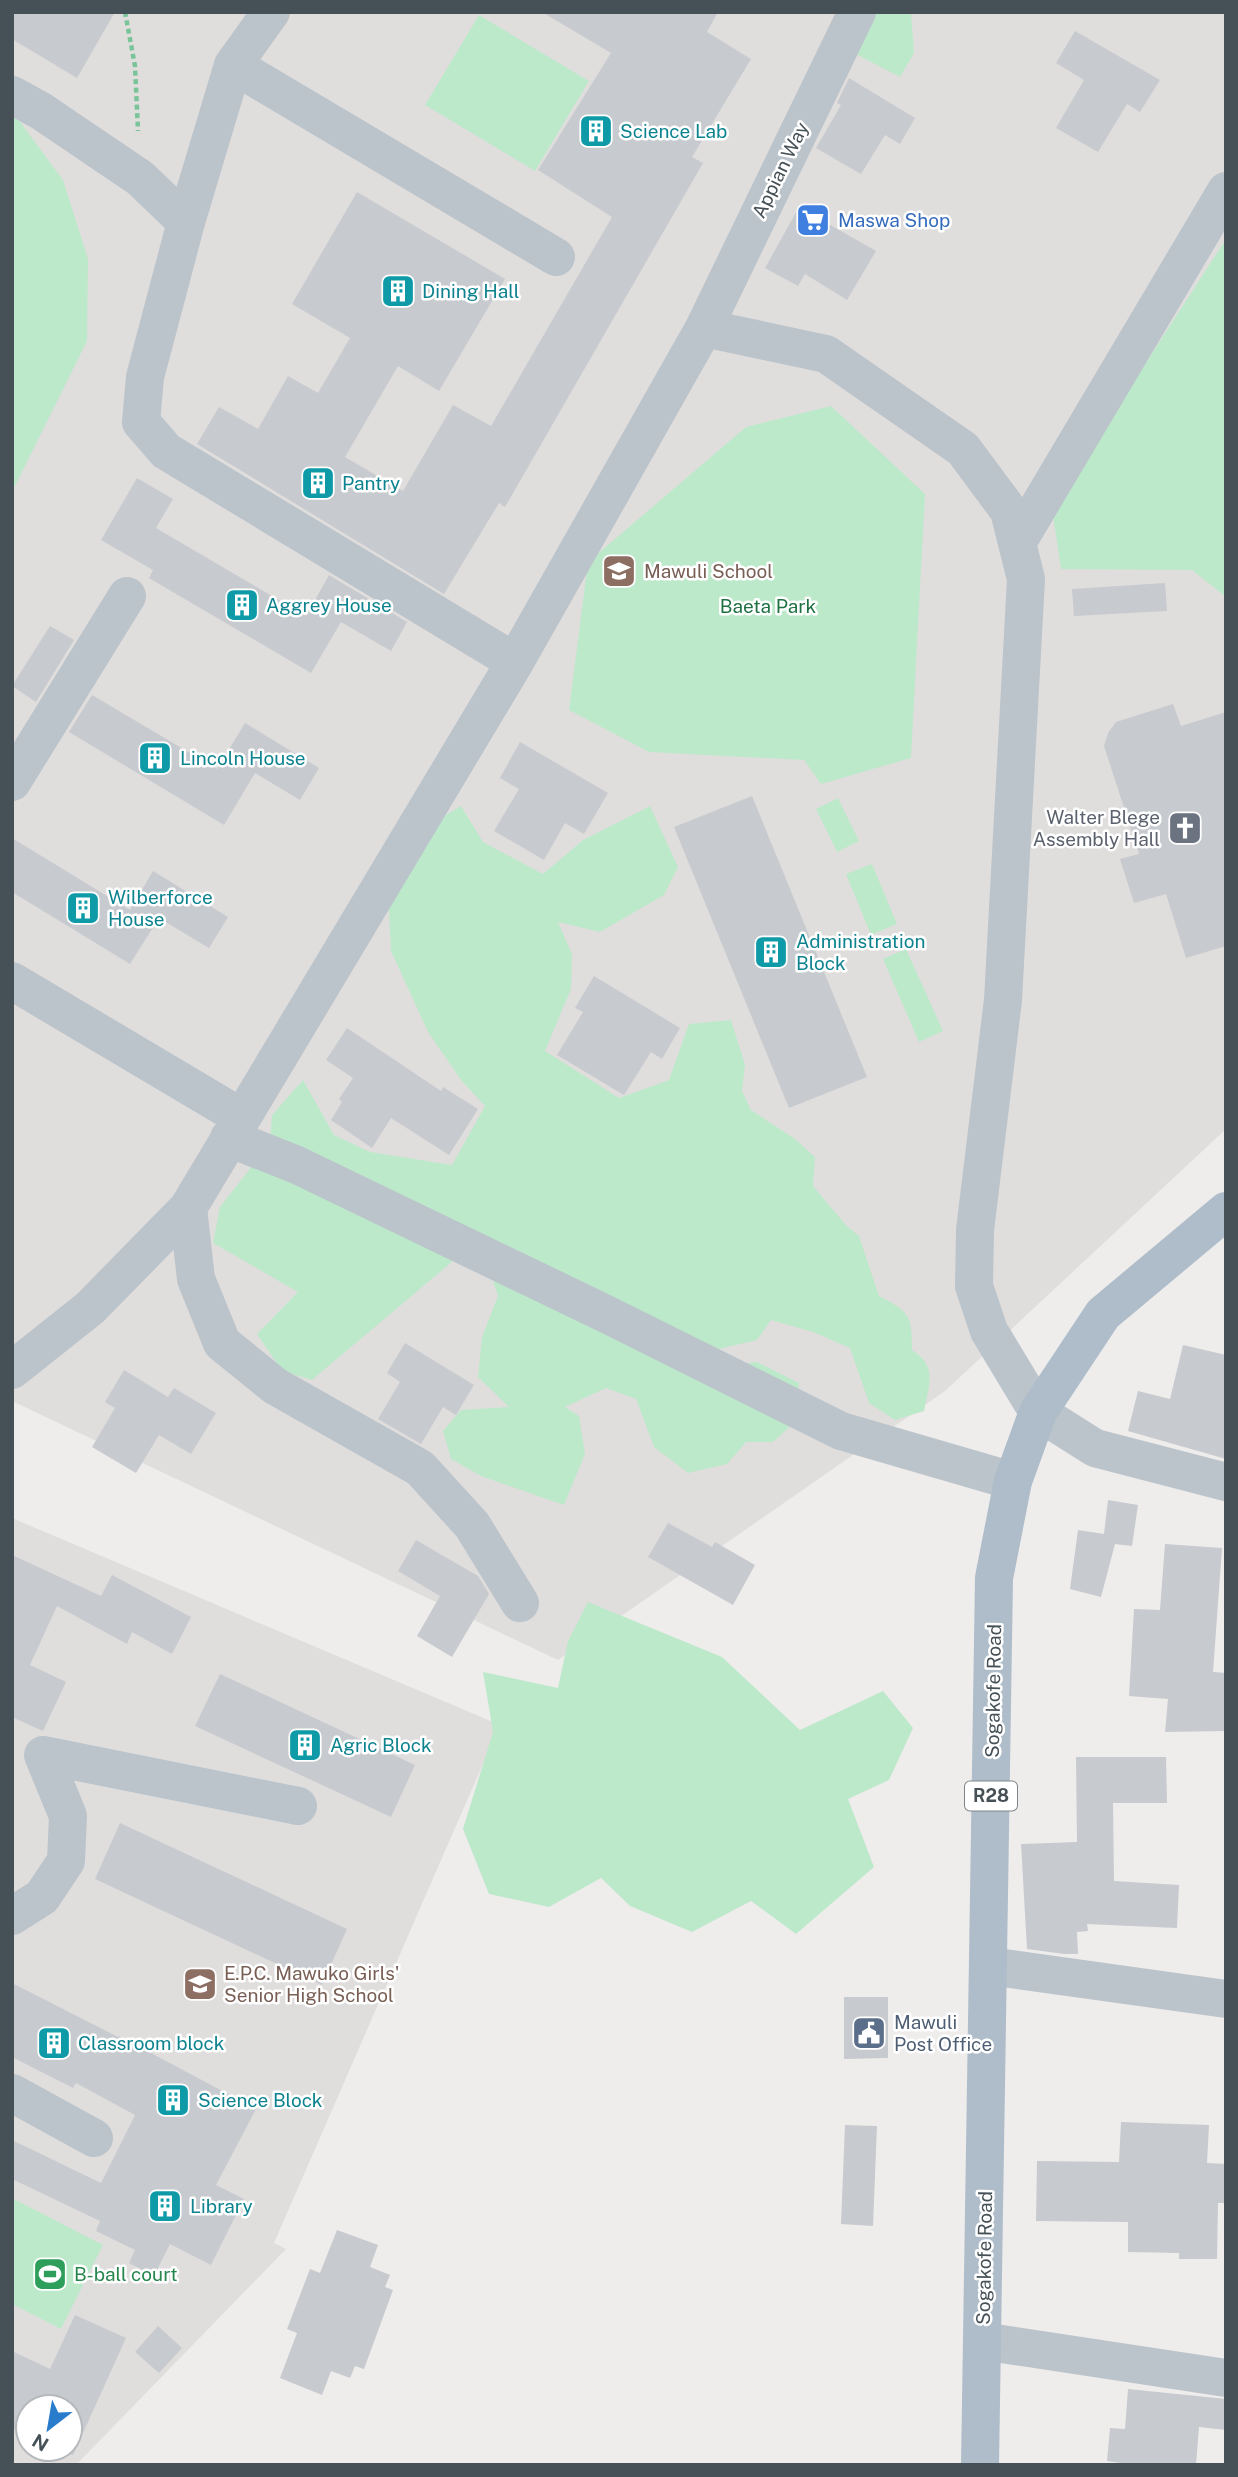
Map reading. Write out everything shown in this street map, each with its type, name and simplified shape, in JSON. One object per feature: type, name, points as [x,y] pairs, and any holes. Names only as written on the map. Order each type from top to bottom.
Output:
[{"type":"main road","name":"Sogakofe Road","points":[[980,2465],[994,1577],[1013,1480],[1038,1412],[1103,1314],[1226,1211]]},
{"type":"street","points":[[271,12],[233,65],[186,222],[145,377],[141,422],[166,451],[515,662]]},
{"type":"street","name":"Appian Way","points":[[12,1370],[90,1308],[188,1208],[515,662],[704,328],[857,12]]},
{"type":"street","points":[[233,65],[556,257]]},
{"type":"street","points":[[12,95],[41,111],[140,178],[186,222]]},
{"type":"street","points":[[1017,543],[1226,191]]},
{"type":"street","points":[[704,328],[826,354],[963,449],[1009,511],[1026,579],[1003,1000],[975,1230],[974,1286],[989,1331],[1038,1412],[1095,1448],[1226,1482]]},
{"type":"street","points":[[12,782],[127,596]]},
{"type":"street","points":[[12,981],[235,1127],[335,1183],[841,1431],[1013,1480]]},
{"type":"street","points":[[188,1208],[196,1279],[222,1343],[275,1386],[419,1468],[472,1525],[520,1603]]},
{"type":"street","points":[[27,1750],[298,1806]]},
{"type":"street","points":[[12,1916],[42,1897],[65,1861],[68,1816],[27,1750]]},
{"type":"street","points":[[989,1966],[1226,1999]]},
{"type":"street","points":[[12,2093],[94,2138]]},
{"type":"street","points":[[982,2341],[1226,2378]]},
{"type":"path","points":[[125,12],[135,66],[140,178]]},
{"type":"shaded area","name":"Mawuli School","points":[[12,12],[1226,12],[1226,1129],[945,1391],[558,1660],[12,1401]]},
{"type":"shaded area","name":"E.P.C. Mawuko Girls' Senior High School","points":[[12,1518],[500,1725],[274,2243],[286,2249],[84,2457],[84,2393],[14,2393],[14,2463],[78,2463],[12,2465]]},
{"type":"green space","points":[[847,12],[911,12],[914,53],[900,77],[848,50]]},
{"type":"green space","points":[[479,15],[589,81],[535,171],[425,105]]},
{"type":"green space","points":[[12,111],[63,180],[88,259],[87,341],[12,492]]},
{"type":"green space","points":[[1226,239],[1226,597],[1192,570],[1061,569],[1052,508]]},
{"type":"green space","name":"Baeta Park","points":[[831,406],[925,494],[911,758],[821,784],[804,760],[649,752],[569,710],[588,562],[746,427]]},
{"type":"green space","points":[[838,798],[859,841],[837,852],[816,809]]},
{"type":"green space","points":[[461,806],[483,842],[543,874],[583,840],[650,806],[678,867],[664,895],[600,932],[558,922],[572,954],[571,989],[545,1051],[619,1098],[669,1080],[689,1024],[731,1020],[745,1065],[742,1091],[751,1110],[795,1139],[815,1157],[813,1186],[846,1225],[859,1236],[879,1296],[903,1311],[910,1322],[912,1350],[929,1369],[924,1411],[895,1420],[869,1403],[850,1348],[813,1332],[771,1320],[757,1340],[710,1351],[713,1367],[757,1362],[799,1383],[795,1422],[773,1442],[746,1442],[727,1464],[688,1473],[654,1447],[636,1399],[606,1388],[565,1407],[579,1416],[585,1454],[564,1505],[481,1476],[451,1459],[443,1431],[461,1410],[509,1407],[478,1377],[482,1337],[498,1296],[476,1229],[453,1261],[312,1380],[282,1371],[257,1334],[298,1292],[213,1243],[220,1207],[270,1143],[272,1115],[303,1080],[334,1135],[370,1152],[452,1165],[485,1106],[461,1080],[428,1032],[391,951],[388,893],[429,825]]},
{"type":"green space","points":[[872,864],[897,924],[871,935],[846,874]]},
{"type":"green space","points":[[906,949],[943,1031],[919,1042],[883,959]]},
{"type":"green space","points":[[588,1602],[722,1657],[800,1730],[883,1691],[913,1728],[889,1780],[848,1799],[874,1867],[796,1934],[751,1901],[692,1932],[630,1906],[601,1878],[549,1907],[489,1894],[463,1829],[493,1732],[483,1672],[558,1688],[568,1641]]},
{"type":"green space","name":"B-ball court","points":[[12,2198],[103,2245],[61,2329],[12,2304]]},
{"type":"building","points":[[12,12],[115,12],[77,78],[12,39]]},
{"type":"building","points":[[542,12],[718,12],[707,32],[751,59],[692,157],[703,163],[505,507],[499,503],[444,594],[197,444],[219,407],[258,429],[288,376],[318,393],[350,338],[292,304],[357,192],[505,279],[439,391],[398,366],[345,457],[403,491],[453,405],[491,426],[612,217],[538,170],[611,53]]},
{"type":"building","points":[[1075,31],[1160,80],[1140,112],[1127,104],[1098,152],[1056,128],[1084,80],[1056,63]]},
{"type":"building","points":[[849,78],[915,118],[900,144],[885,135],[861,174],[816,148],[841,105],[837,103]]},
{"type":"building","points":[[799,207],[876,251],[847,300],[805,274],[798,286],[765,268]]},
{"type":"building","points":[[137,478],[173,499],[156,528],[306,616],[329,575],[407,622],[391,651],[341,622],[311,673],[149,578],[153,570],[101,540]]},
{"type":"building","points":[[1165,583],[1167,611],[1074,616],[1072,589]]},
{"type":"building","points":[[50,626],[74,640],[36,702],[12,686]]},
{"type":"building","name":"Lincoln House","points":[[92,695],[217,769],[245,723],[319,768],[300,800],[255,773],[224,825],[69,732]]},
{"type":"building","name":"Walter Blege Assembly Hall","points":[[1173,704],[1181,726],[1226,712],[1226,946],[1186,958],[1166,894],[1134,903],[1120,859],[1139,854],[1104,746],[1108,733],[1116,722]]},
{"type":"building","points":[[520,742],[608,793],[584,834],[565,823],[544,860],[494,831],[519,789],[500,778]]},
{"type":"building","name":"Administration Block","points":[[752,796],[867,1077],[789,1108],[674,827]]},
{"type":"building","name":"Wilberforce House","points":[[12,838],[130,910],[153,871],[228,917],[209,948],[159,918],[130,964],[12,892]]},
{"type":"building","points":[[594,976],[680,1028],[662,1059],[651,1052],[624,1095],[557,1055],[583,1012],[575,1008]]},
{"type":"building","points":[[347,1028],[441,1091],[443,1087],[478,1109],[449,1155],[391,1118],[372,1148],[331,1120],[342,1102],[339,1099],[353,1078],[326,1060]]},
{"type":"building","points":[[405,1343],[474,1385],[456,1415],[443,1407],[421,1444],[378,1419],[400,1382],[387,1373]]},
{"type":"building","points":[[1183,1345],[1226,1355],[1226,1459],[1128,1431],[1138,1391],[1170,1399]]},
{"type":"building","points":[[124,1370],[168,1397],[174,1388],[216,1413],[191,1454],[159,1435],[136,1473],[92,1447],[115,1408],[105,1402]]},
{"type":"building","points":[[1108,1500],[1138,1505],[1132,1546],[1115,1544],[1101,1597],[1070,1589],[1078,1530],[1104,1534]]},
{"type":"building","points":[[668,1523],[712,1547],[715,1542],[755,1565],[733,1605],[648,1557]]},
{"type":"building","points":[[416,1540],[478,1576],[489,1594],[452,1657],[417,1636],[440,1596],[398,1571]]},
{"type":"building","points":[[1165,1544],[1222,1548],[1213,1672],[1226,1673],[1226,1731],[1165,1732],[1168,1699],[1129,1696],[1134,1609],[1160,1610]]},
{"type":"building","points":[[12,1555],[101,1596],[112,1575],[191,1617],[172,1654],[132,1632],[127,1644],[57,1606],[30,1665],[66,1682],[43,1731],[12,1717]]},
{"type":"building","name":"Agric Block","points":[[220,1674],[415,1765],[391,1817],[195,1726]]},
{"type":"building","points":[[1076,1757],[1166,1757],[1167,1803],[1113,1803],[1114,1881],[1179,1885],[1177,1928],[1087,1924],[1088,1931],[1077,1932],[1078,1954],[1027,1949],[1021,1844],[1077,1842]]},
{"type":"building","points":[[120,1823],[347,1929],[322,1985],[95,1879]]},
{"type":"building","points":[[12,1983],[256,2109],[216,2185],[244,2199],[211,2265],[170,2244],[154,2276],[129,2263],[135,2250],[96,2231],[100,2221],[12,2179],[12,2140],[101,2183],[135,2115],[76,2083],[73,2088],[12,2057]]},
{"type":"building","points":[[844,1997],[888,1997],[888,2058],[844,2059]]},
{"type":"building","points":[[1121,2122],[1209,2125],[1207,2163],[1226,2164],[1226,2203],[1218,2203],[1217,2259],[1179,2259],[1179,2253],[1128,2252],[1128,2222],[1036,2221],[1037,2161],[1119,2162]]},
{"type":"building","points":[[845,2125],[877,2126],[873,2226],[841,2224]]},
{"type":"building","points":[[337,2230],[378,2245],[370,2267],[390,2275],[385,2287],[393,2290],[364,2369],[355,2366],[350,2378],[331,2371],[322,2395],[280,2378],[297,2333],[287,2329],[310,2269],[320,2273]]},
{"type":"building","points":[[75,2315],[126,2338],[84,2431],[84,2393],[14,2393],[14,2429],[12,2428],[12,2351],[50,2369]]},
{"type":"building","points":[[158,2326],[182,2348],[159,2373],[135,2352]]},
{"type":"building","points":[[1128,2389],[1226,2399],[1226,2430],[1199,2427],[1196,2465],[1121,2465],[1107,2461],[1110,2428],[1125,2429]]},
{"type":"place","name":"Science Lab","points":[[596,131]]},
{"type":"place","name":"Maswa Shop","points":[[813,220]]},
{"type":"place","name":"Dining Hall","points":[[398,291]]},
{"type":"place","name":"Pantry","points":[[318,483]]},
{"type":"place","name":"Mawuli School","points":[[619,571]]},
{"type":"place","name":"Aggrey House","points":[[242,605]]},
{"type":"place","name":"Lincoln House","points":[[155,758]]},
{"type":"place","name":"Walter Blege Assembly Hall","points":[[1185,828]]},
{"type":"place","name":"Wilberforce House","points":[[83,908]]},
{"type":"place","name":"Administration Block","points":[[771,952]]},
{"type":"place","name":"Agric Block","points":[[305,1745]]},
{"type":"place","name":"E.P.C. Mawuko Girls' Senior High School","points":[[200,1984]]},
{"type":"place","name":"Mawuli Post Office","points":[[869,2033]]},
{"type":"place","name":"Classroom block","points":[[54,2043]]},
{"type":"place","name":"Science Block","points":[[173,2100]]},
{"type":"place","name":"Library","points":[[165,2206]]},
{"type":"place","name":"B-ball court","points":[[50,2274]]}]
